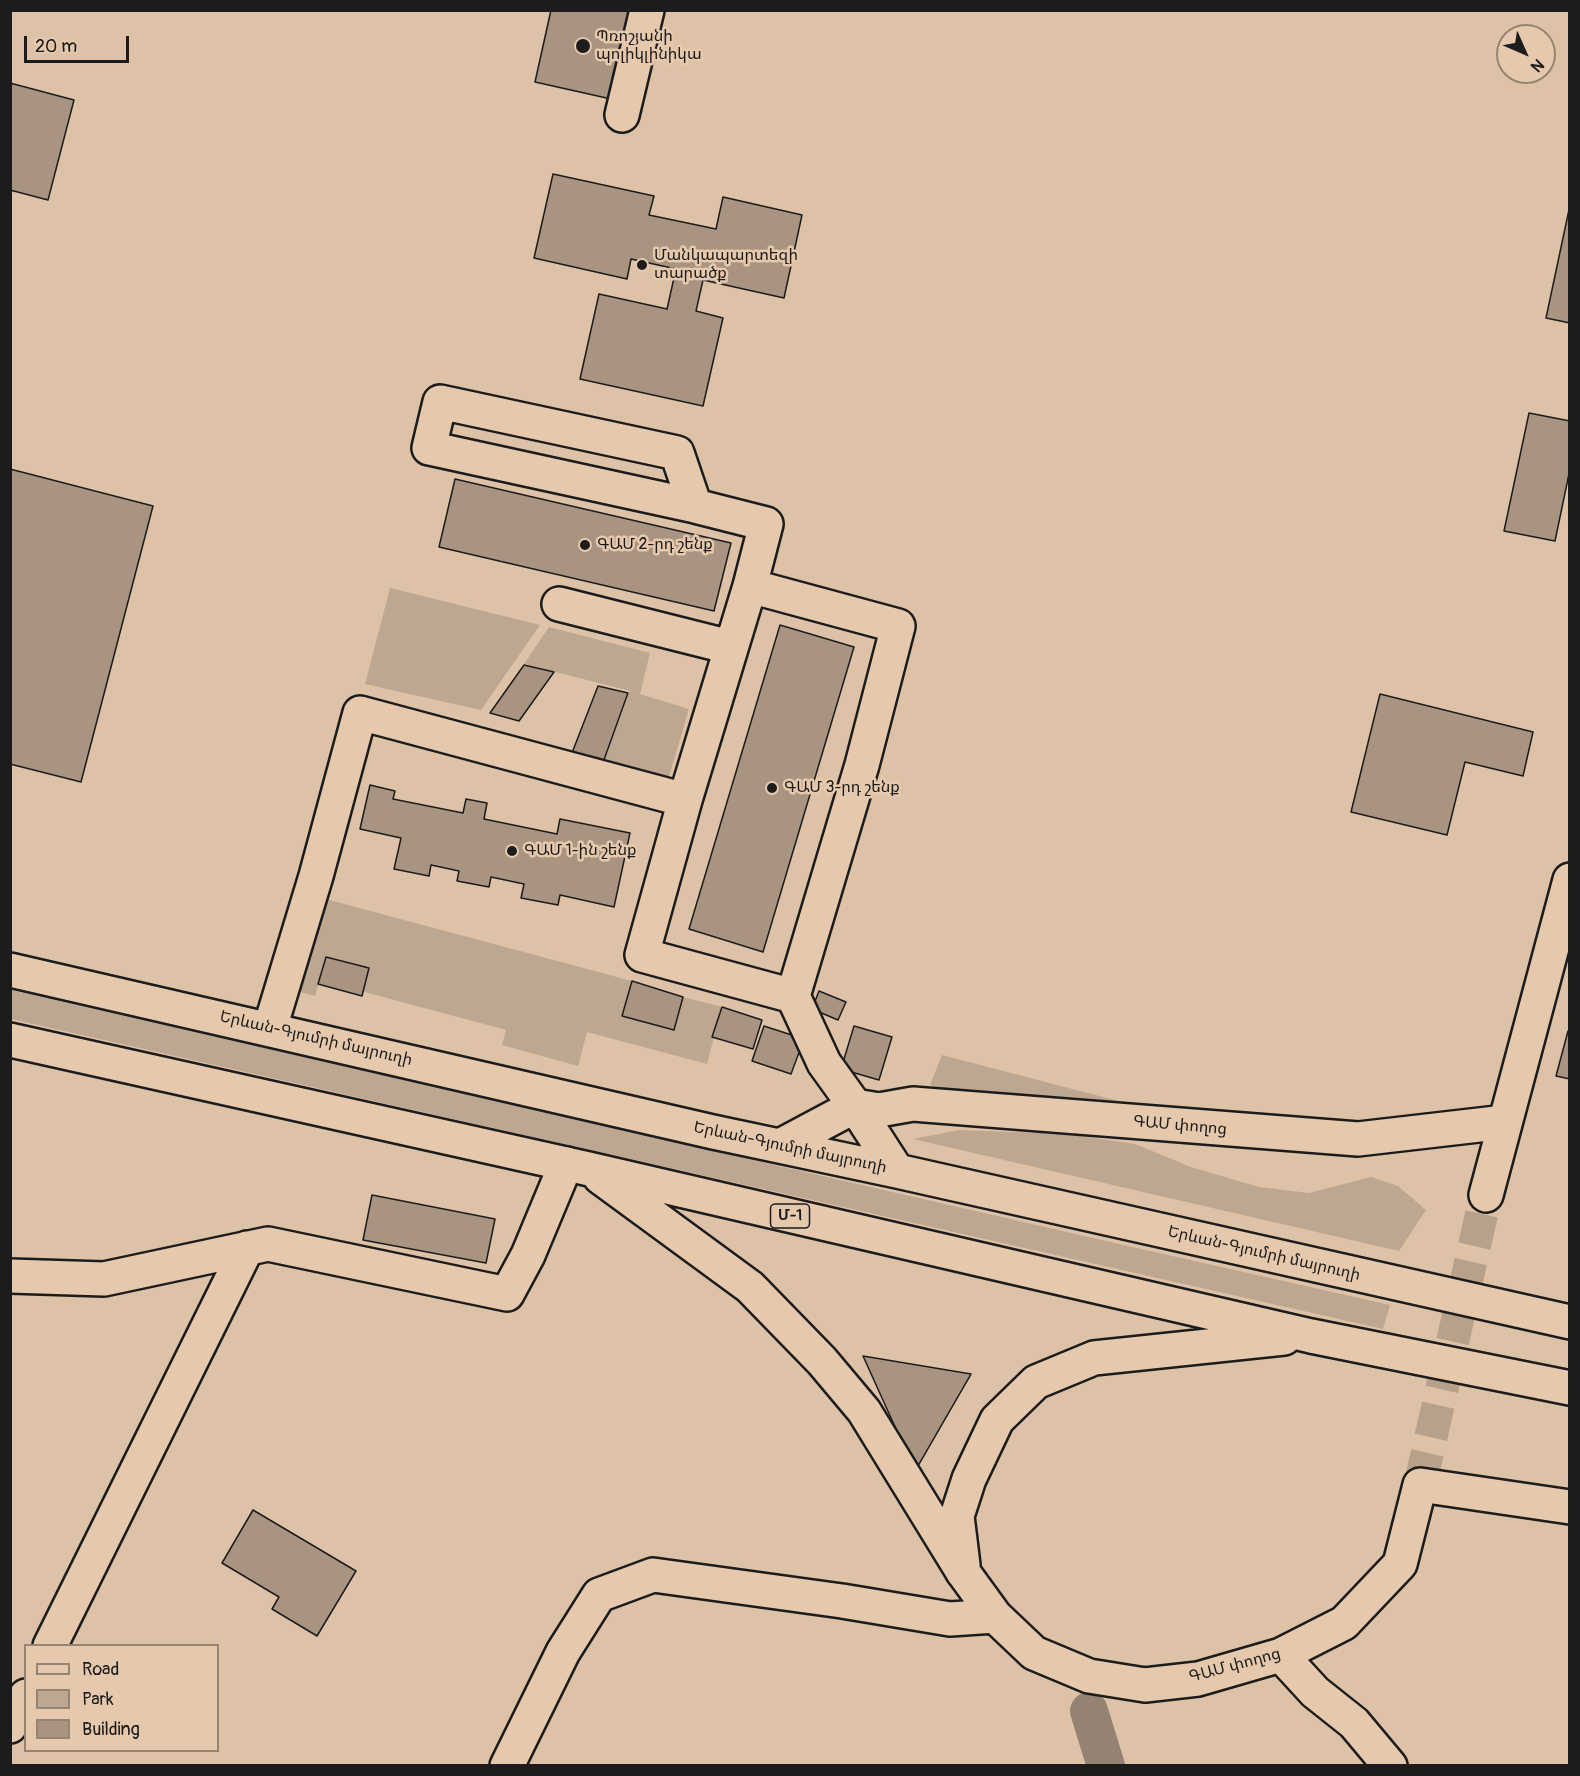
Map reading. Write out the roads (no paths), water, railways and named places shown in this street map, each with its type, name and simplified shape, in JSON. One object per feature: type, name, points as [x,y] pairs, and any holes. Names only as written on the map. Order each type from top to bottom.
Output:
[{"type":"main road","points":[[622,115],[647,10]]},
{"type":"main road","points":[[695,506],[677,453],[440,402],[429,448],[695,506],[766,524],[642,955],[793,996]]},
{"type":"main road","points":[[750,586],[898,626],[862,765],[793,996],[824,1063],[897,1171]]},
{"type":"main road","points":[[559,604],[730,647]]},
{"type":"main road","points":[[270,1028],[316,876],[360,713],[685,800]]},
{"type":"main road","points":[[1486,1195],[1569,885]]},
{"type":"main road","name":"Երևան-Գյումրի մայրուղի","points":[[10,970],[780,1146],[1569,1322]]},
{"type":"main road","name":"Մ-1","points":[[10,1040],[577,1167],[1311,1336],[1569,1388]]},
{"type":"main road","name":"ԳԱՄ փողոց","points":[[855,1106],[879,1110],[913,1104],[1358,1139],[1505,1122]]},
{"type":"main road","points":[[780,1146],[855,1106]]},
{"type":"main road","points":[[10,1276],[104,1280],[268,1244],[507,1294],[577,1167]]},
{"type":"main road","name":"ԳԱՄ փողոց","points":[[577,1167],[750,1287],[822,1361],[864,1411],[963,1572],[995,1616],[1034,1653],[1089,1676],[1145,1685],[1198,1679],[1281,1655],[1344,1623],[1400,1564],[1419,1485],[1569,1507]]},
{"type":"main road","points":[[51,1644],[247,1248]]},
{"type":"main road","points":[[963,1572],[957,1516],[969,1479],[997,1420],[1036,1382],[1094,1358],[1311,1336]]},
{"type":"main road","points":[[507,1766],[563,1652],[599,1596],[652,1575],[842,1601],[950,1619],[995,1616]]},
{"type":"main road","points":[[1281,1655],[1315,1692],[1354,1723],[1390,1766]]},
{"type":"main road","points":[[10,1726],[24,1700]]},
{"type":"waterway","points":[[1089,1711],[1106,1766]]},
{"type":"tunnel","points":[[1420,1485],[1486,1195]]},
{"type":"place","name":"Պռոշյանի պոլիկլինիկա","points":[[583,46]]},
{"type":"place","name":"Մանկապարտեզի տարածք","points":[[642,265]]},
{"type":"place","name":"ԳԱՄ 2-րդ շենք","points":[[585,545]]},
{"type":"place","name":"ԳԱՄ 3-րդ շենք","points":[[772,788]]},
{"type":"place","name":"ԳԱՄ 1-ին շենք","points":[[512,851]]}]
